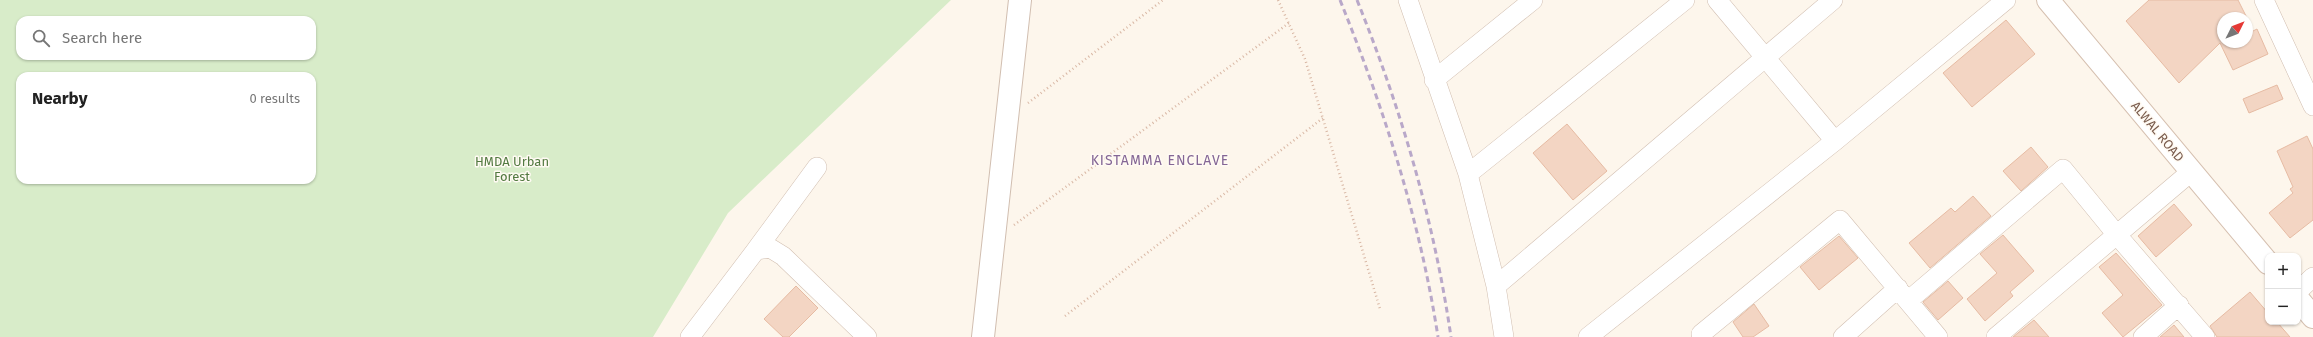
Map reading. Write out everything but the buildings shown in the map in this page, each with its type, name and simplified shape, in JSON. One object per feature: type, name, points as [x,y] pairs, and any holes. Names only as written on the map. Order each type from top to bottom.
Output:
[{"type":"main road","points":[[984,337],[1009,118],[1020,0]]},
{"type":"main road","name":"ALWAL ROAD","points":[[2048,0],[2265,259]]},
{"type":"main road","points":[[2301,303],[2313,317]]},
{"type":"street","points":[[1408,0],[1434,80],[1468,174],[1496,286],[1504,337]]},
{"type":"street","points":[[1434,80],[1533,0]]},
{"type":"street","points":[[1468,174],[1685,0]]},
{"type":"street","points":[[1718,0],[1834,141]]},
{"type":"street","points":[[1496,286],[1833,0]]},
{"type":"street","points":[[1588,337],[1834,141],[2006,0]]},
{"type":"street","points":[[2264,0],[2313,106]]},
{"type":"street","points":[[698,334],[816,167]]},
{"type":"street","points":[[1843,337],[1903,294],[2063,169],[2116,235],[2179,305],[2205,337]]},
{"type":"street","points":[[1996,337],[2192,171]]},
{"type":"street","points":[[1701,334],[1840,220],[1938,337]]},
{"type":"street","points":[[756,250],[770,248],[783,256],[867,337]]},
{"type":"street","points":[[2300,289],[2313,277]]},
{"type":"street","points":[[2143,337],[2179,305]]},
{"type":"path","points":[[1009,118],[1162,0]]},
{"type":"path","points":[[1278,0],[1305,59],[1380,309]]},
{"type":"path","points":[[994,240],[1288,23]]},
{"type":"path","points":[[1065,316],[1323,118]]},
{"type":"green space","name":"HMDA Urban Forest","points":[[0,0],[951,0],[728,213],[653,337],[0,337]]},
{"type":"railway","points":[[1340,0],[1386,124],[1399,166],[1421,250],[1438,337]]},
{"type":"railway","points":[[1357,0],[1388,82],[1414,166],[1435,250],[1451,337]]},
{"type":"district","name":"KISTAMMA ENCLAVE","points":[[1160,160]]}]
